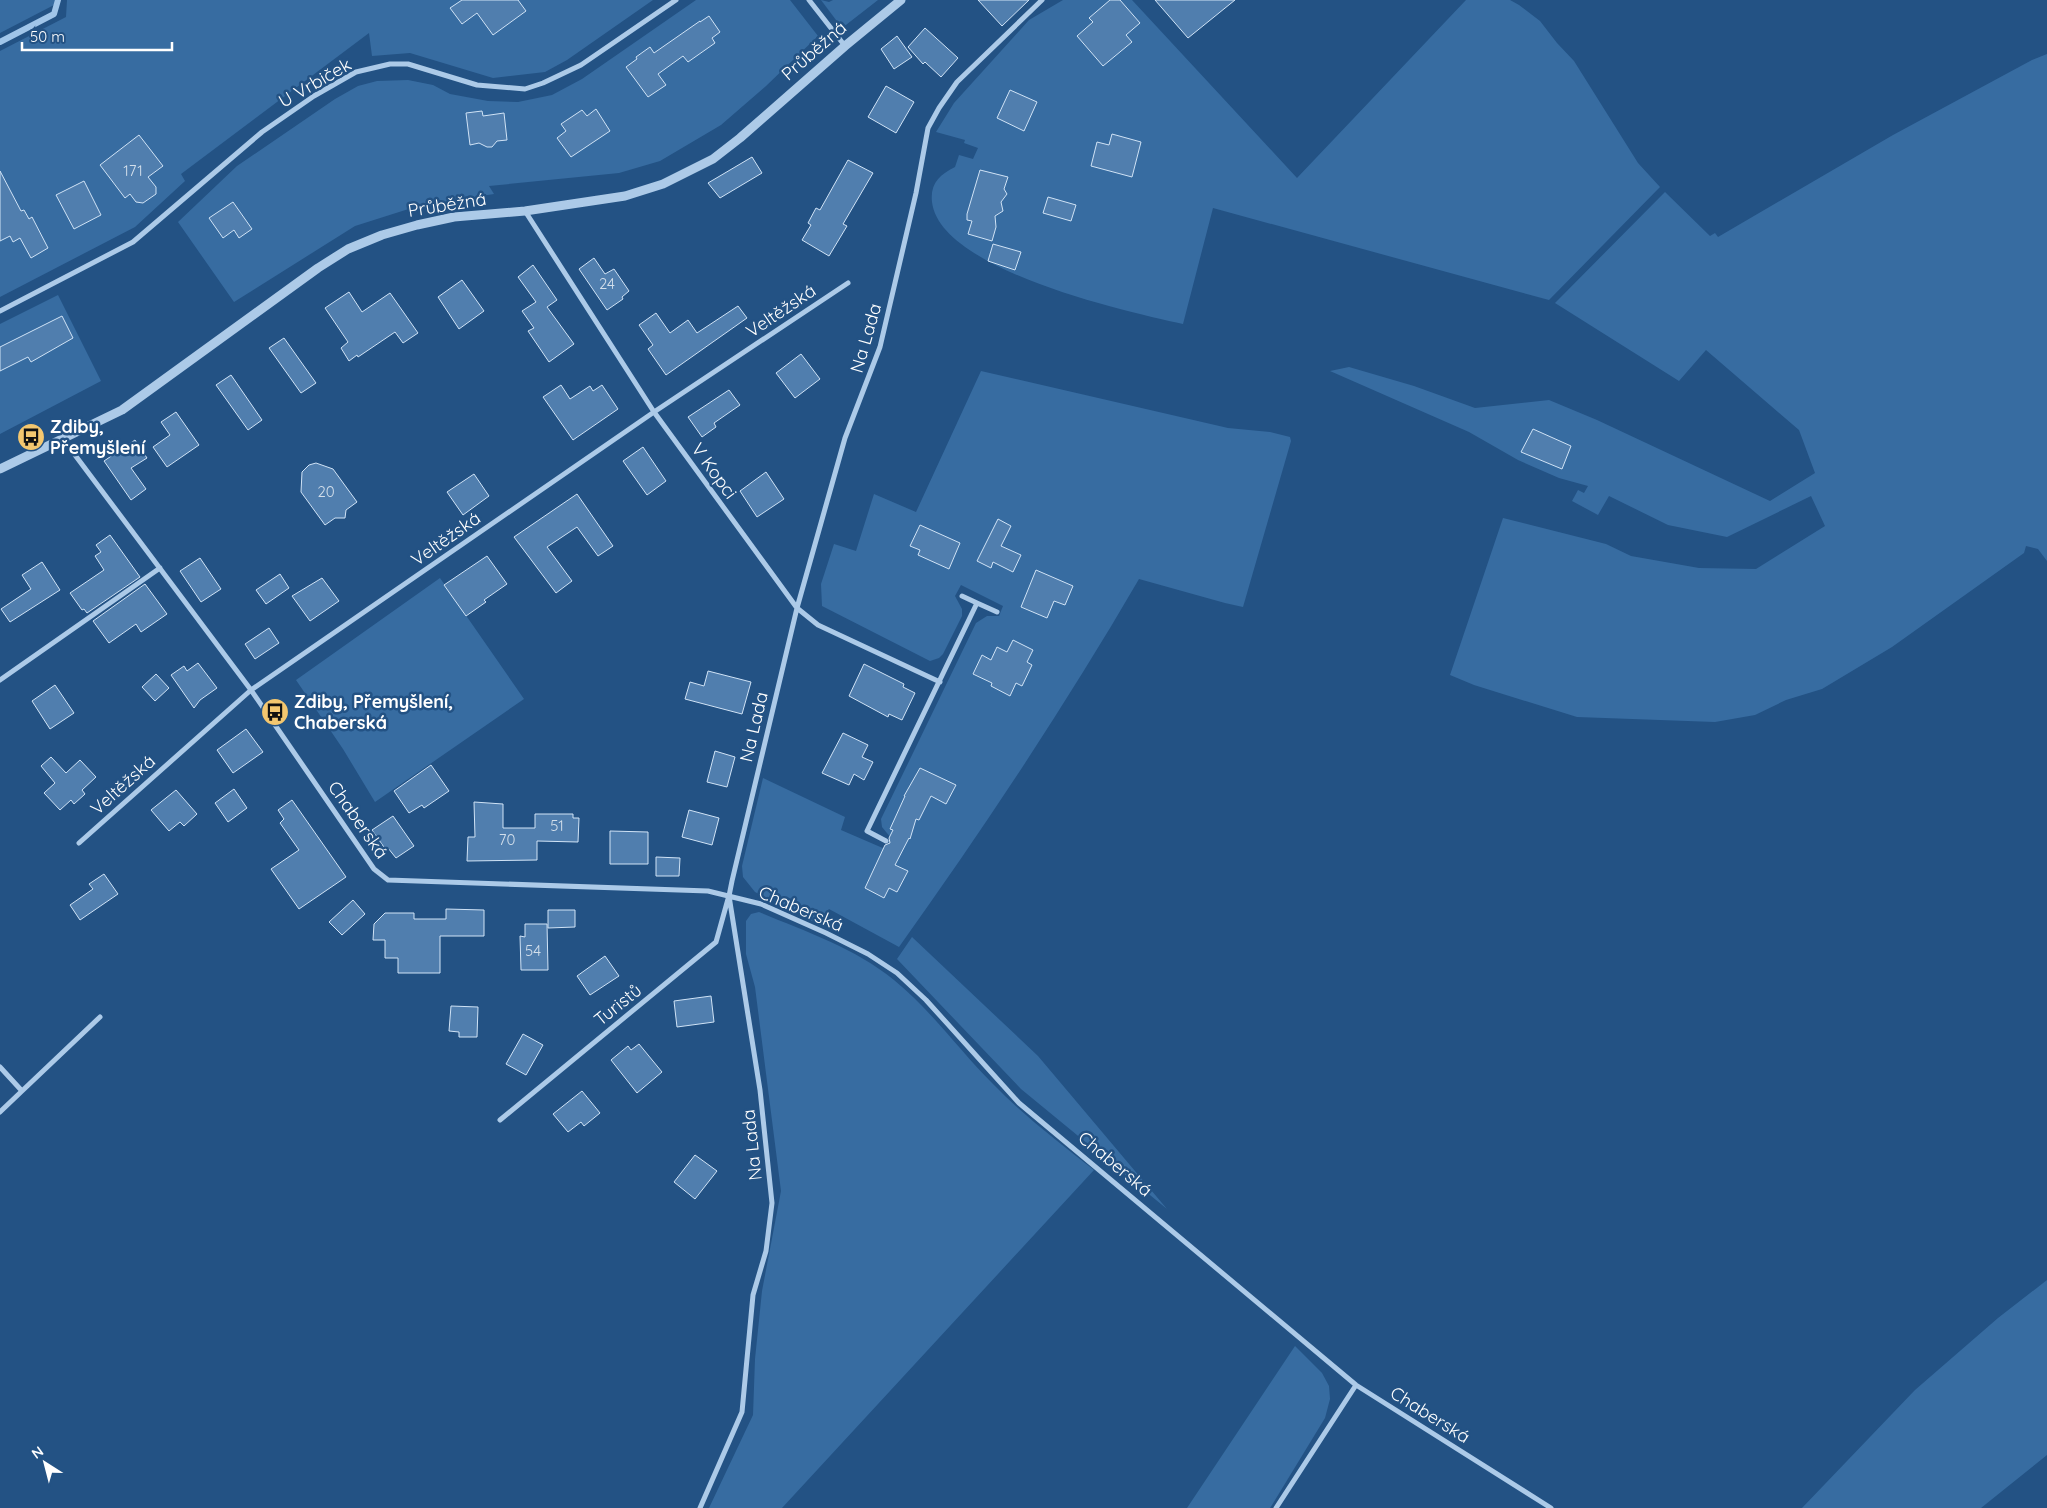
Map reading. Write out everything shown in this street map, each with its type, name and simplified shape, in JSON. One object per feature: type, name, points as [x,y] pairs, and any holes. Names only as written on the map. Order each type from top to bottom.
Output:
[{"type":"street","name":"U Vrbiček","points":[[0,311],[133,242],[262,132],[314,96],[356,72],[390,64],[408,64],[477,85],[525,89],[543,83],[580,65],[676,0]]},
{"type":"street","points":[[809,0],[845,46]]},
{"type":"street","name":"Průběžná","points":[[0,469],[122,410],[318,268],[348,249],[382,235],[454,217],[525,211],[625,196],[663,184],[713,159],[901,0]]},
{"type":"street","name":"Na Lada","points":[[700,1508],[742,1412],[753,1295],[766,1251],[772,1203],[760,1090],[729,896],[797,608],[846,438],[880,347],[916,193],[928,128],[957,82],[1042,0]]},
{"type":"street","name":"V Kopci","points":[[525,211],[654,412],[797,608],[818,625],[940,682]]},
{"type":"street","name":"Veltěžská","points":[[79,843],[251,690],[654,412],[848,283]]},
{"type":"street","name":"Chaberská","points":[[63,439],[251,690],[374,869],[388,880],[708,891],[761,904],[868,954],[897,973],[926,1000],[1019,1103],[1356,1385],[1551,1508]]},
{"type":"street","points":[[0,680],[160,568]]},
{"type":"street","points":[[962,596],[997,612]]},
{"type":"street","points":[[886,841],[867,831],[977,603]]},
{"type":"street","name":"Turistů","points":[[500,1120],[716,942],[729,896]]},
{"type":"street","points":[[0,1112],[100,1017]]},
{"type":"street","points":[[0,1068],[22,1091]]},
{"type":"street","points":[[1276,1508],[1356,1385]]},
{"type":"shaded area","points":[[0,0],[56,0],[54,5],[0,33]]},
{"type":"shaded area","points":[[67,0],[653,0],[567,60],[545,72],[493,78],[410,53],[372,56],[369,33],[181,174],[185,181],[135,227],[0,297],[0,51],[66,17]]},
{"type":"shaded area","points":[[696,0],[790,0],[818,36],[766,86],[721,125],[660,161],[619,173],[489,186],[494,194],[418,206],[355,226],[234,302],[178,222],[237,166],[335,99],[358,86],[377,81],[408,80],[433,85],[450,94],[488,101],[518,102],[552,95],[582,79]]},
{"type":"shaded area","points":[[821,0],[829,2],[833,0],[878,0],[842,28]]},
{"type":"shaded area","points":[[1063,0],[1132,0],[1297,178],[1466,0],[1510,0],[1540,21],[1574,61],[1638,163],[1660,187],[1549,300],[1213,208],[1183,324],[1081,298],[1040,284],[1000,267],[967,248],[943,226],[932,202],[932,190],[940,177],[955,167],[959,155],[973,159],[978,148],[964,143],[965,140],[936,132],[954,103],[1029,20]]},
{"type":"shaded area","points":[[2047,54],[2047,561],[2038,549],[2026,546],[2024,553],[1892,647],[1822,689],[1786,700],[1755,715],[1715,722],[1577,717],[1474,685],[1450,675],[1503,518],[1606,544],[1631,556],[1699,568],[1756,569],[1825,526],[1811,496],[1727,537],[1668,525],[1609,496],[1598,515],[1572,501],[1578,490],[1584,493],[1588,486],[1559,478],[1518,460],[1469,432],[1330,371],[1349,367],[1414,386],[1475,408],[1549,400],[1597,420],[1770,501],[1815,473],[1799,430],[1706,350],[1679,381],[1555,303],[1665,192],[1710,236],[1715,233],[1718,237],[1893,135],[2032,60]]},
{"type":"shaded area","points":[[58,295],[101,381],[0,434],[0,324]]},
{"type":"shaded area","points":[[981,371],[1228,428],[1270,432],[1290,437],[1291,441],[1243,607],[1139,579],[1023,766],[899,947],[829,909],[816,923],[755,892],[743,877],[742,866],[763,778],[845,817],[841,830],[885,849],[891,838],[882,827],[881,819],[976,623],[987,616],[999,616],[1003,606],[961,585],[955,596],[962,609],[962,616],[943,654],[939,658],[930,661],[822,606],[821,584],[834,544],[856,551],[874,494],[916,512]]},
{"type":"shaded area","points":[[440,578],[524,699],[375,802],[343,749],[296,680]]},
{"type":"shaded area","points":[[759,912],[846,949],[894,980],[933,1017],[1005,1096],[1042,1129],[1094,1170],[782,1508],[709,1508],[753,1415],[755,1359],[762,1291],[781,1191],[755,987],[746,954],[746,921],[751,914]]},
{"type":"shaded area","points":[[912,937],[1038,1056],[1167,1209],[1021,1089],[897,959]]},
{"type":"shaded area","points":[[2047,1280],[2047,1455],[1981,1508],[1802,1508],[1915,1390],[1998,1318]]},
{"type":"shaded area","points":[[1295,1346],[1322,1373],[1329,1386],[1330,1399],[1325,1418],[1270,1508],[1187,1508]]},
{"type":"building","points":[[462,0],[518,0],[526,11],[493,35],[477,13],[462,24],[450,8]]},
{"type":"building","points":[[978,0],[1029,0],[1002,26]]},
{"type":"building","points":[[1110,0],[1120,0],[1140,23],[1126,35],[1132,42],[1103,66],[1077,36],[1093,22],[1089,18]]},
{"type":"building","points":[[1155,0],[1235,0],[1188,38]]},
{"type":"building","points":[[709,16],[720,32],[712,38],[715,43],[688,62],[683,56],[658,74],[666,85],[648,97],[626,67],[650,47],[654,53]]},
{"type":"building","points":[[925,28],[958,58],[941,77],[925,62],[923,64],[908,47]]},
{"type":"building","points":[[897,36],[912,57],[894,69],[881,49]]},
{"type":"building","points":[[886,86],[914,102],[896,133],[868,117]]},
{"type":"building","points":[[1010,90],[1037,102],[1024,131],[997,118]]},
{"type":"building","points":[[596,109],[610,131],[571,157],[557,138],[566,131],[561,124],[582,110],[587,116]]},
{"type":"building","points":[[482,111],[483,116],[504,113],[507,140],[497,141],[492,147],[479,143],[470,145],[466,113]]},
{"type":"building","points":[[1112,134],[1141,142],[1132,177],[1091,166],[1097,142],[1109,145]]},
{"type":"building","points":[[139,135],[163,166],[148,177],[156,187],[156,194],[143,203],[136,202],[130,194],[125,198],[100,165]]},
{"type":"building","points":[[752,157],[762,173],[720,198],[708,183]]},
{"type":"building","points":[[848,160],[873,173],[843,224],[847,226],[829,256],[802,240],[811,225],[808,223],[816,208],[820,210]]},
{"type":"building","points":[[980,170],[1008,177],[1004,189],[1007,194],[1001,202],[1003,211],[995,216],[996,227],[992,241],[968,234],[972,221],[967,220],[967,214]]},
{"type":"building","points":[[0,171],[21,211],[24,210],[29,219],[32,217],[48,248],[31,258],[20,238],[13,242],[10,236],[0,241]]},
{"type":"building","points":[[84,181],[101,215],[74,229],[56,195]]},
{"type":"building","points":[[1048,197],[1076,205],[1071,221],[1043,213]]},
{"type":"building","points":[[233,202],[252,229],[239,238],[234,230],[223,238],[209,218]]},
{"type":"building","points":[[993,244],[1021,252],[1015,270],[988,261]]},
{"type":"building","points":[[594,258],[605,274],[614,269],[629,291],[622,297],[623,299],[607,310],[579,269]]},
{"type":"building","points":[[533,265],[557,300],[547,307],[574,344],[549,362],[528,331],[534,328],[522,311],[536,302],[518,277]]},
{"type":"building","points":[[462,280],[484,311],[459,329],[438,297]]},
{"type":"building","points":[[349,292],[362,312],[390,293],[418,333],[403,343],[395,332],[349,361],[341,348],[348,342],[325,308]]},
{"type":"building","points":[[738,306],[747,318],[666,375],[648,349],[653,345],[639,325],[656,313],[670,333],[688,320],[697,333]]},
{"type":"building","points":[[62,316],[73,338],[31,362],[28,357],[0,371],[0,347]]},
{"type":"building","points":[[284,338],[316,383],[301,393],[269,348]]},
{"type":"building","points":[[801,354],[820,379],[795,398],[776,373]]},
{"type":"building","points":[[231,375],[262,420],[248,430],[216,385]]},
{"type":"building","points":[[561,385],[570,399],[590,386],[593,391],[602,385],[618,409],[573,440],[543,397]]},
{"type":"building","points":[[729,390],[740,405],[714,423],[716,427],[702,437],[688,417]]},
{"type":"building","points":[[176,412],[199,445],[167,467],[153,447],[170,435],[161,422]]},
{"type":"building","points":[[1533,429],[1571,446],[1562,469],[1521,452]]},
{"type":"building","points":[[135,440],[147,458],[131,468],[146,489],[131,500],[104,461]]},
{"type":"building","points":[[643,447],[666,481],[647,495],[623,461]]},
{"type":"building","points":[[316,463],[333,469],[357,502],[346,510],[345,518],[335,518],[325,525],[301,492],[302,472],[309,465]]},
{"type":"building","points":[[766,472],[784,499],[757,517],[740,491]]},
{"type":"building","points":[[474,474],[489,496],[463,515],[447,492]]},
{"type":"building","points":[[577,494],[613,546],[598,556],[577,527],[547,547],[572,581],[556,593],[514,537]]},
{"type":"building","points":[[998,519],[1011,526],[1001,546],[1021,555],[1013,572],[993,562],[991,568],[977,561]]},
{"type":"building","points":[[920,525],[960,543],[949,569],[918,555],[920,550],[910,546]]},
{"type":"building","points":[[110,535],[140,577],[87,613],[84,609],[82,610],[70,593],[104,570],[95,556],[101,552],[96,545]]},
{"type":"building","points":[[487,556],[507,584],[484,600],[486,602],[466,616],[444,585]]},
{"type":"building","points":[[200,558],[221,589],[201,602],[180,571]]},
{"type":"building","points":[[42,562],[60,590],[10,622],[1,609],[31,589],[22,575]]},
{"type":"building","points":[[1036,570],[1073,586],[1065,605],[1054,601],[1047,618],[1021,607]]},
{"type":"building","points":[[280,574],[289,588],[266,604],[256,590]]},
{"type":"building","points":[[322,578],[339,601],[310,621],[292,596]]},
{"type":"building","points":[[145,584],[167,614],[141,632],[136,624],[109,643],[93,621]]},
{"type":"building","points":[[269,628],[279,643],[255,659],[245,644]]},
{"type":"building","points":[[1013,640],[1033,650],[1027,662],[1032,665],[1022,686],[1016,683],[1010,696],[991,686],[992,683],[973,674],[982,655],[991,660],[997,647],[1007,652]]},
{"type":"building","points":[[198,663],[217,688],[200,700],[194,708],[171,675],[184,666],[187,671]]},
{"type":"building","points":[[864,664],[904,684],[903,687],[915,693],[902,720],[889,714],[888,717],[849,696]]},
{"type":"building","points":[[708,671],[751,682],[742,714],[685,699],[690,682],[704,686]]},
{"type":"building","points":[[156,674],[169,688],[155,701],[142,687]]},
{"type":"building","points":[[55,685],[74,713],[50,729],[32,701]]},
{"type":"building","points":[[246,729],[263,752],[233,773],[217,750]]},
{"type":"building","points":[[843,733],[868,745],[862,757],[873,762],[864,780],[854,774],[849,785],[822,773]]},
{"type":"building","points":[[715,751],[735,757],[727,787],[707,782]]},
{"type":"building","points":[[51,757],[66,773],[80,760],[96,777],[82,790],[85,794],[74,804],[71,800],[60,810],[44,793],[55,783],[41,766]]},
{"type":"building","points":[[431,765],[449,791],[424,808],[422,805],[409,813],[394,791]]},
{"type":"building","points":[[920,768],[956,785],[946,804],[931,796],[919,820],[916,819],[910,839],[895,865],[908,871],[897,892],[889,888],[884,898],[865,888],[885,845],[890,843],[889,838],[893,830],[890,829],[904,796]]},
{"type":"building","points":[[234,789],[247,808],[228,822],[215,803]]},
{"type":"building","points":[[176,790],[197,814],[184,826],[180,822],[169,831],[151,810]]},
{"type":"building","points":[[292,800],[346,877],[299,909],[271,869],[299,850],[280,823],[284,819],[278,810]]},
{"type":"building","points":[[474,802],[503,804],[503,828],[535,828],[535,814],[573,814],[573,818],[579,818],[578,842],[537,841],[537,860],[467,861],[468,837],[475,837]]},
{"type":"building","points":[[689,810],[719,818],[712,845],[682,837]]},
{"type":"building","points":[[393,816],[414,846],[396,858],[388,848],[386,850],[372,830]]},
{"type":"building","points":[[610,831],[648,832],[648,864],[610,864]]},
{"type":"building","points":[[656,857],[680,858],[679,876],[656,876]]},
{"type":"building","points":[[104,874],[118,894],[80,920],[70,905],[93,889],[89,884]]},
{"type":"building","points":[[353,900],[365,914],[342,935],[329,922]]},
{"type":"building","points":[[446,909],[484,910],[484,936],[440,936],[440,973],[398,973],[398,958],[385,958],[385,940],[373,940],[374,924],[385,913],[414,913],[414,919],[446,919]]},
{"type":"building","points":[[548,910],[575,910],[575,927],[548,928]]},
{"type":"building","points":[[525,924],[547,924],[548,970],[521,970],[520,936],[525,937]]},
{"type":"building","points":[[605,956],[619,976],[590,995],[577,976]]},
{"type":"building","points":[[711,996],[714,1022],[677,1027],[674,1001]]},
{"type":"building","points":[[451,1006],[478,1007],[477,1037],[459,1037],[459,1032],[449,1031]]},
{"type":"building","points":[[523,1034],[543,1045],[526,1075],[506,1064]]},
{"type":"building","points":[[639,1044],[662,1072],[637,1093],[611,1060],[628,1046],[631,1050]]},
{"type":"building","points":[[582,1091],[600,1113],[584,1126],[581,1122],[568,1132],[553,1114]]},
{"type":"building","points":[[695,1155],[717,1171],[695,1199],[674,1182]]},
{"type":"waterway","points":[[0,42],[54,14],[58,0]]},
{"type":"place","name":"Zdiby, Přemyšlení","points":[[31,437]]},
{"type":"place","name":"Zdiby, Přemyšlení, Chaberská","points":[[275,712]]}]
